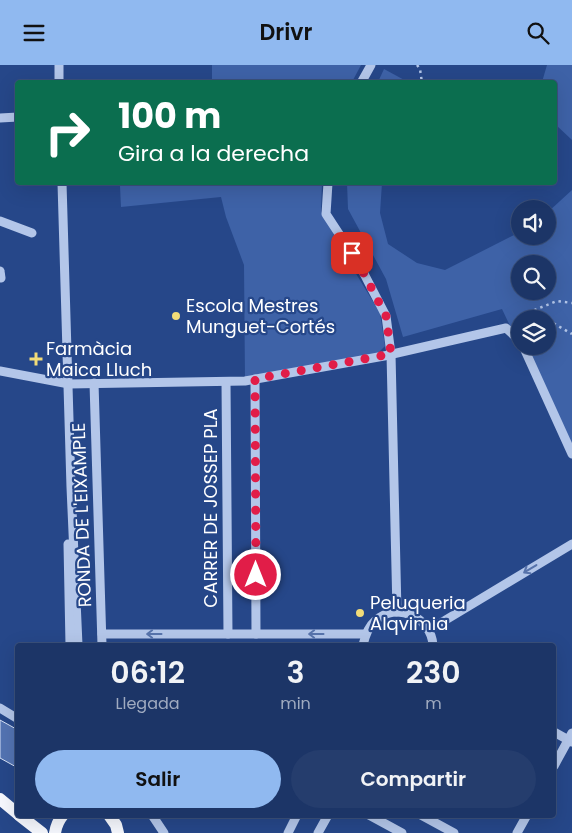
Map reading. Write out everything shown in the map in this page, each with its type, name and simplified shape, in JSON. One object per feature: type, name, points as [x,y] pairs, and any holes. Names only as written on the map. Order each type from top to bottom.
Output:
[{"type":"main road","points":[[0,799],[15,804]]},
{"type":"main road","points":[[0,799],[15,812]]},
{"type":"main road","points":[[23,818],[42,833]]},
{"type":"main road","points":[[56,833],[56,827],[61,818]]},
{"type":"main road","points":[[112,818],[118,833]]},
{"type":"street","points":[[59,65],[59,80]]},
{"type":"street","points":[[363,80],[371,65]]},
{"type":"street","points":[[0,118],[15,117]]},
{"type":"street","points":[[62,185],[71,487],[78,643]]},
{"type":"street","points":[[328,185],[326,215],[360,266],[386,316],[391,354],[397,612]]},
{"type":"street","points":[[0,221],[32,233]]},
{"type":"street","points":[[0,371],[69,384],[245,381],[391,354],[506,328],[511,333]]},
{"type":"street","points":[[526,355],[572,454]]},
{"type":"street","points":[[255,379],[256,634]]},
{"type":"street","name":"CARRER DE JOSSEP PLA","points":[[226,382],[228,634]]},
{"type":"street","name":"RONDA DE L'EIXAMPLE","points":[[94,383],[102,643]]},
{"type":"street","points":[[70,643],[68,555],[71,487]]},
{"type":"street","points":[[429,630],[572,544]]},
{"type":"street","points":[[363,643],[365,634],[375,621],[385,614],[397,612],[409,614],[421,621],[429,630],[433,643]]},
{"type":"street","points":[[102,634],[365,634]]},
{"type":"street","points":[[0,709],[15,717]]},
{"type":"street","points":[[556,733],[571,738],[556,763]]},
{"type":"street","points":[[154,818],[164,833]]},
{"type":"street","points":[[288,833],[296,818]]},
{"type":"street","points":[[318,833],[326,818]]},
{"type":"street","points":[[374,818],[402,833]]},
{"type":"street","points":[[426,818],[454,833]]},
{"type":"street","points":[[516,833],[525,818]]},
{"type":"path","points":[[417,65],[420,69],[422,80]]},
{"type":"path","points":[[534,310],[557,301],[572,303]]},
{"type":"path","points":[[556,324],[572,334]]},
{"type":"shaded area","points":[[212,65],[361,65],[353,80],[212,80]]},
{"type":"shaded area","points":[[547,65],[572,65],[572,140],[557,126],[557,80],[543,80]]},
{"type":"shaded area","points":[[384,69],[404,80],[379,80]]},
{"type":"shaded area","points":[[322,185],[321,211],[347,259],[380,313],[385,346],[373,358],[245,381],[244,265],[226,217],[221,197],[121,207],[120,186]]},
{"type":"shaded area","points":[[347,185],[382,185],[380,213],[388,244],[417,263],[445,270],[511,237],[511,245],[556,245],[556,205],[572,190],[572,458],[524,355],[556,355],[556,310],[511,310],[511,328],[502,309],[403,337],[386,279],[348,209]]},
{"type":"building","points":[[0,720],[15,728],[15,766],[0,758]]},
{"type":"place","name":"Escola Mestres Munguet-Cortés","points":[[176,316]]},
{"type":"place","name":"Farmàcia Maica Lluch","points":[[36,359]]},
{"type":"place","name":"Peluqueria Alqvimia","points":[[360,613]]},
{"type":"route","points":[[256,575],[255,379],[391,354],[386,316],[352,253]]}]
